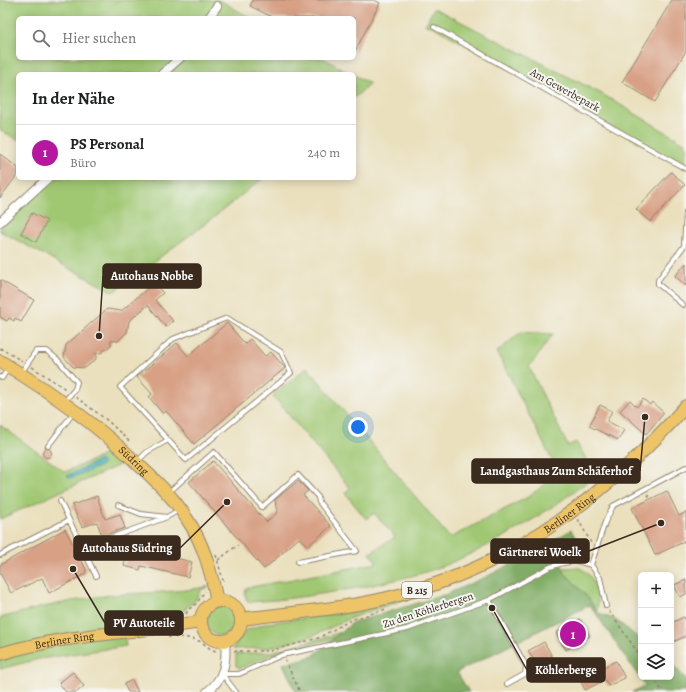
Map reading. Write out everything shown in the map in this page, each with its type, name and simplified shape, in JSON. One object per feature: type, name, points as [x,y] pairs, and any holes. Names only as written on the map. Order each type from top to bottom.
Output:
[{"type":"main road","name":"Südring","points":[[5,364],[75,410],[137,463],[167,493],[181,510],[194,530],[206,555],[219,591]]},
{"type":"main road","name":"Berliner Ring","points":[[241,619],[317,611],[404,594],[450,579],[502,555],[530,540],[576,510],[604,488],[631,463],[686,406]]},
{"type":"main road","points":[[219,591],[226,601],[233,605],[238,611],[241,619],[241,626],[237,633],[225,646],[208,637],[202,630],[200,622],[205,608],[219,591]]},
{"type":"main road","name":"Berliner Ring","points":[[0,654],[34,645],[100,633],[200,622]]},
{"type":"street","points":[[210,16],[217,6]]},
{"type":"street","points":[[164,72],[178,60]]},
{"type":"street","points":[[0,222],[46,180]]},
{"type":"street","points":[[207,692],[222,674],[225,646]]},
{"type":"lane","name":"Am Gewerbepark","points":[[434,27],[686,169]]},
{"type":"lane","points":[[683,305],[658,284],[658,280],[684,246],[686,212]]},
{"type":"lane","points":[[227,318],[281,352],[291,373],[186,460],[168,440],[120,387],[173,338],[227,318]]},
{"type":"lane","points":[[21,374],[36,351],[46,350],[57,359],[77,382],[75,389],[64,402]]},
{"type":"lane","points":[[0,377],[2,378],[5,364]]},
{"type":"lane","points":[[48,446],[75,410]]},
{"type":"lane","points":[[137,463],[147,452],[168,440]]},
{"type":"lane","points":[[167,493],[214,452],[262,507],[298,475],[318,497],[319,502],[357,551],[298,562]]},
{"type":"lane","points":[[606,606],[602,582],[591,565],[605,522],[613,506],[686,467]]},
{"type":"lane","points":[[60,501],[96,576]]},
{"type":"lane","points":[[118,505],[141,514],[167,517]]},
{"type":"lane","points":[[83,548],[167,517],[181,510]]},
{"type":"lane","points":[[0,555],[69,520]]},
{"type":"lane","name":"Zu den Köhlerbergen","points":[[222,674],[239,674],[282,655],[407,629],[489,600],[557,565],[577,561],[591,565]]},
{"type":"lane","points":[[489,600],[526,666],[524,674],[507,684]]},
{"type":"lane","points":[[222,674],[236,692]]},
{"type":"path","points":[[578,519],[590,541],[594,559]]},
{"type":"path","points":[[218,560],[238,544]]},
{"type":"path","points":[[187,638],[186,614],[189,609],[197,603],[204,592],[219,591]]},
{"type":"path","points":[[606,606],[638,653]]},
{"type":"path","points":[[164,638],[187,638],[200,641],[213,652],[225,646]]},
{"type":"path","points":[[282,655],[300,692]]},
{"type":"path","points":[[655,680],[663,692]]},
{"type":"green space","points":[[0,0],[219,0],[247,16],[16,16],[16,60],[326,60],[348,72],[16,72],[16,139],[0,130]]},
{"type":"green space","points":[[434,8],[602,94],[686,144],[686,169],[434,27],[425,25]]},
{"type":"green space","points":[[356,76],[370,84],[356,96]]},
{"type":"green space","points":[[52,180],[260,180],[213,218],[113,292],[0,231],[0,228]]},
{"type":"green space","points":[[521,332],[553,334],[529,367],[568,446],[576,442],[596,475],[524,525],[485,547],[436,569],[368,586],[323,594],[248,602],[245,595],[246,588],[377,563],[370,553],[395,537],[374,513],[366,519],[345,493],[350,488],[273,396],[307,367],[450,538],[528,497],[559,474],[497,352]]},
{"type":"green space","points":[[0,425],[65,472],[111,452],[124,463],[0,519]]},
{"type":"green space","points":[[571,530],[586,555],[560,559],[564,572],[589,599],[597,612],[616,620],[638,638],[638,676],[590,605],[457,672],[469,692],[296,692],[283,664],[313,656],[352,623],[447,594],[488,576]]},
{"type":"green space","points":[[563,568],[579,568],[593,580],[598,600],[597,612],[589,599],[564,572]]},
{"type":"green space","points":[[210,586],[201,590],[195,601],[187,607],[181,616],[123,624],[126,646],[39,659],[0,669],[0,618],[70,601],[113,595],[186,590]]},
{"type":"green space","points":[[411,597],[351,618],[315,635],[269,648],[233,649],[237,641],[247,630],[267,623],[348,612]]},
{"type":"green space","points":[[221,606],[232,610],[236,621],[232,632],[221,636],[210,632],[206,621],[210,610]]},
{"type":"green space","points":[[342,632],[334,638],[273,654],[240,668],[236,666],[236,654],[271,652]]},
{"type":"green space","points":[[674,666],[686,679],[686,692],[632,692],[645,686],[641,680],[674,680]]},
{"type":"water","points":[[100,460],[103,463],[101,466],[70,478],[67,476]]},
{"type":"building","points":[[253,0],[374,0],[380,3],[356,49],[356,16],[270,16],[250,6]]},
{"type":"building","points":[[672,0],[686,0],[686,51],[655,102],[622,82]]},
{"type":"building","points":[[0,154],[16,166],[16,177],[0,198]]},
{"type":"building","points":[[671,172],[685,185],[650,222],[636,209]]},
{"type":"building","points":[[32,213],[47,221],[36,242],[21,233]]},
{"type":"building","points":[[686,263],[686,286],[675,276]]},
{"type":"building","points":[[0,280],[34,300],[21,322],[15,318],[14,321],[9,318],[7,321],[0,317]]},
{"type":"building","points":[[154,283],[163,293],[155,300],[173,321],[166,327],[148,305],[129,321],[127,332],[118,341],[111,340],[111,345],[101,353],[96,353],[96,359],[85,368],[73,367],[64,357],[66,345],[107,309],[121,311]]},
{"type":"building","points":[[227,323],[245,344],[250,339],[265,356],[271,352],[285,368],[194,444],[166,411],[163,414],[149,397],[152,394],[137,377],[177,343],[188,356]]},
{"type":"building","points":[[643,399],[650,405],[652,402],[664,413],[646,434],[620,411],[630,400],[637,407]]},
{"type":"building","points":[[600,405],[612,411],[607,421],[624,430],[618,440],[589,426]]},
{"type":"building","points":[[45,449],[49,449],[51,453],[49,457],[45,457],[43,455],[43,451]]},
{"type":"building","points":[[213,461],[266,522],[277,513],[275,500],[298,481],[308,491],[303,495],[331,526],[308,546],[299,538],[264,569],[189,482]]},
{"type":"building","points":[[667,491],[679,516],[686,512],[686,541],[655,555],[632,508]]},
{"type":"building","points":[[97,496],[105,519],[120,514],[125,528],[102,536],[97,522],[82,527],[72,505]]},
{"type":"building","points":[[65,529],[86,569],[85,574],[49,593],[42,578],[11,593],[0,573],[0,565]]},
{"type":"building","points":[[146,546],[164,551],[163,555],[192,562],[188,577],[141,566],[140,570],[124,566],[128,550],[144,554]]},
{"type":"building","points":[[686,580],[686,594],[680,597],[674,585]]},
{"type":"building","points":[[684,617],[686,622],[686,636],[674,642],[674,622]]},
{"type":"building","points":[[580,619],[590,636],[566,650],[556,633]]},
{"type":"building","points":[[544,642],[553,658],[538,667],[528,651]]},
{"type":"building","points":[[616,661],[625,678],[608,686],[605,680],[585,690],[578,676],[591,670],[592,673]]},
{"type":"building","points":[[73,672],[84,686],[77,692],[66,692],[59,683]]},
{"type":"building","points":[[132,680],[138,692],[128,692],[124,684]]},
{"type":"place","name":"Autohaus Nobbe","points":[[99,336]]},
{"type":"place","name":"Landgasthaus Zum Schäferhof","points":[[645,417]]},
{"type":"place","name":"Autohaus Südring","points":[[227,502]]},
{"type":"place","name":"Gärtnerei Woelk","points":[[661,523]]},
{"type":"place","name":"PV Autoteile","points":[[73,569]]},
{"type":"place","name":"Köhlerberge","points":[[492,608]]},
{"type":"place","name":"PS Personal","points":[[573,634]]}]
